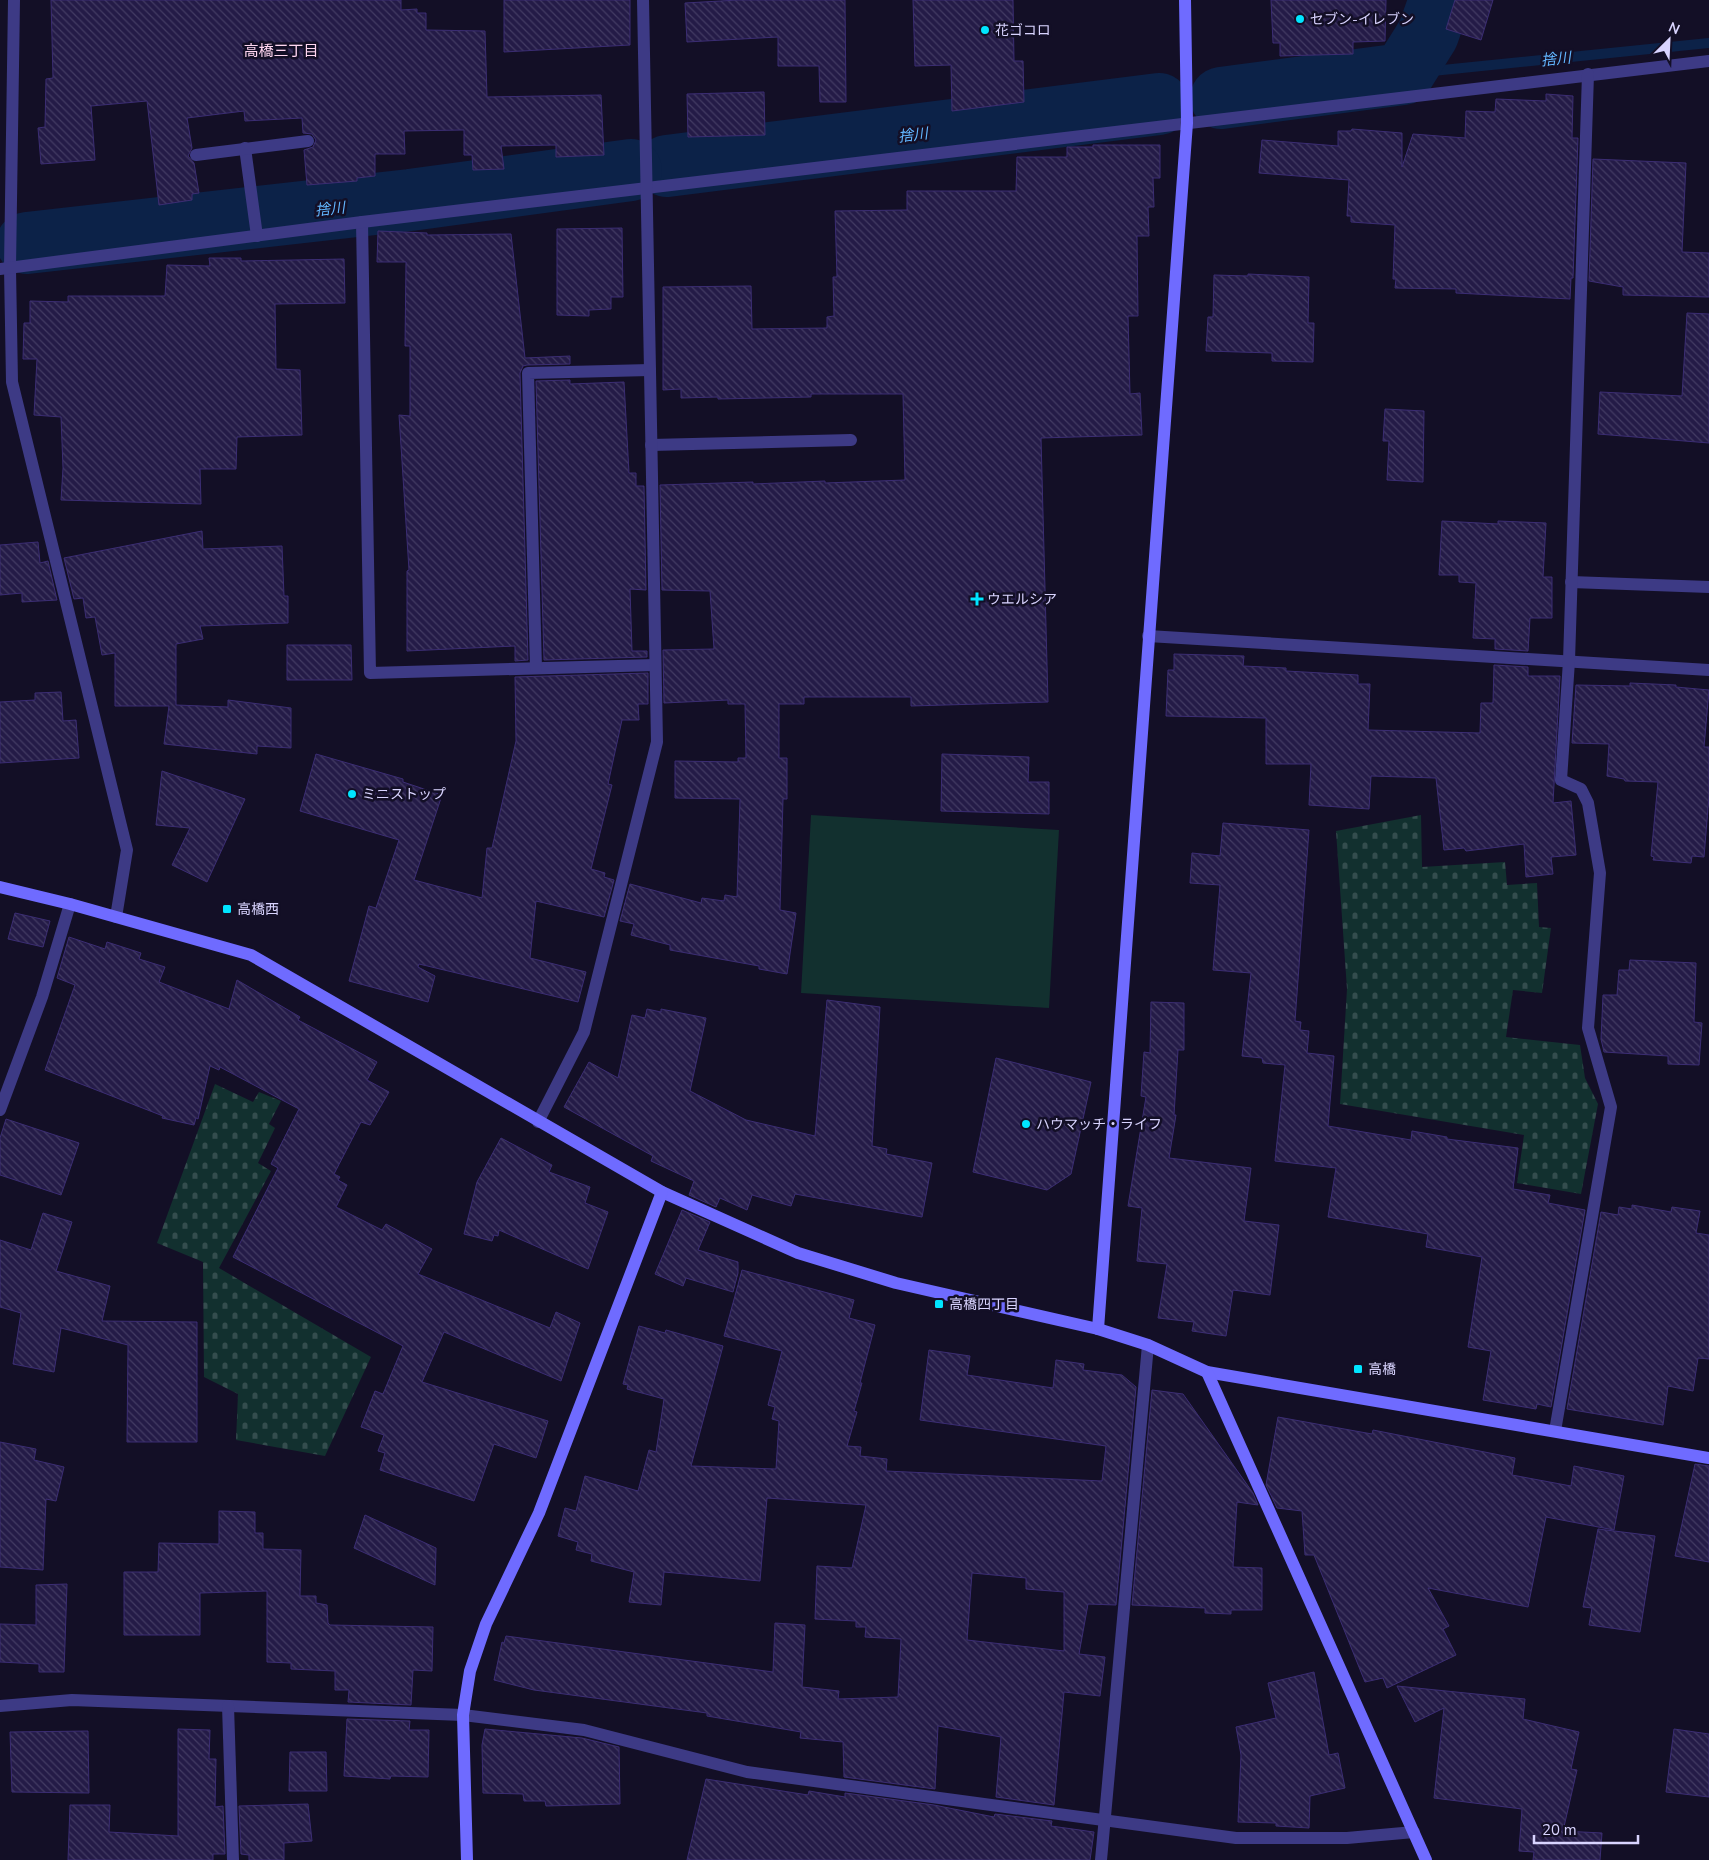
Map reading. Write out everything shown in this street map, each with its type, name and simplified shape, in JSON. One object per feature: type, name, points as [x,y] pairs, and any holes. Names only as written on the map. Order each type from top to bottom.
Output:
[{"type":"street","points":[[14,0],[5,269],[12,382],[127,850],[116,917]]},
{"type":"street","points":[[538,1122],[584,1032],[657,742],[643,0]]},
{"type":"street","points":[[1098,1329],[1187,123],[1185,0]]},
{"type":"street","points":[[5,269],[362,222],[1709,61]]},
{"type":"street","points":[[1555,1431],[1611,1107],[1588,1028],[1600,873],[1588,803],[1581,789],[1561,780],[1569,661],[1588,74]]},
{"type":"street","points":[[196,155],[308,141]]},
{"type":"street","points":[[245,148],[257,236]]},
{"type":"street","points":[[362,222],[370,673],[655,665]]},
{"type":"street","points":[[536,668],[528,373],[650,370]]},
{"type":"street","points":[[651,445],[851,440]]},
{"type":"street","points":[[1572,582],[1709,587]]},
{"type":"street","points":[[1148,636],[1709,670]]},
{"type":"street","points":[[0,886],[251,955],[662,1192],[798,1253],[896,1283],[1098,1329],[1148,1345],[1207,1372],[1709,1458]]},
{"type":"street","points":[[0,1110],[42,997],[70,904]]},
{"type":"street","points":[[467,1860],[463,1715],[470,1671],[486,1624],[539,1513],[662,1192]]},
{"type":"street","points":[[1101,1860],[1148,1345]]},
{"type":"street","points":[[1207,1372],[1426,1860]]},
{"type":"street","points":[[0,1706],[72,1700],[463,1715],[584,1730],[747,1772],[1236,1838],[1347,1838],[1414,1832]]},
{"type":"street","points":[[228,1706],[233,1860]]},
{"type":"green space","points":[[811,815],[1059,830],[1049,1008],[801,993]]},
{"type":"green space","points":[[1421,815],[1422,867],[1505,862],[1507,885],[1537,883],[1539,927],[1551,928],[1542,993],[1513,990],[1506,1037],[1580,1045],[1585,1078],[1598,1104],[1581,1194],[1517,1183],[1524,1135],[1340,1104],[1347,989],[1336,831]]},
{"type":"green space","points":[[215,1084],[253,1102],[259,1092],[281,1101],[269,1124],[275,1128],[258,1163],[271,1171],[219,1268],[371,1357],[325,1456],[236,1440],[238,1394],[204,1377],[203,1262],[157,1243]]},
{"type":"building","points":[[51,0],[401,0],[401,10],[417,9],[417,13],[426,13],[426,30],[485,31],[487,97],[601,95],[604,155],[556,157],[556,145],[501,146],[504,169],[473,170],[472,155],[464,155],[464,130],[404,131],[405,154],[375,154],[375,176],[357,178],[357,181],[307,185],[304,150],[313,147],[316,140],[312,134],[303,133],[302,118],[245,121],[244,111],[187,118],[192,148],[188,156],[194,163],[199,193],[192,194],[192,200],[159,205],[147,101],[91,106],[95,160],[41,164],[38,128],[45,127],[46,79],[53,78]]},
{"type":"building","points":[[504,0],[630,0],[630,45],[504,52]]},
{"type":"building","points":[[738,0],[845,0],[846,102],[820,102],[819,66],[778,66],[778,37],[687,42],[685,3]]},
{"type":"building","points":[[913,0],[1013,0],[1014,61],[1023,61],[1024,102],[952,111],[951,65],[915,66]]},
{"type":"building","points":[[1271,0],[1386,0],[1385,41],[1353,42],[1353,54],[1280,56],[1280,43],[1273,43]]},
{"type":"building","points":[[1455,0],[1493,0],[1481,40],[1446,29]]},
{"type":"building","points":[[764,92],[765,135],[688,137],[687,94]]},
{"type":"building","points":[[1546,94],[1573,96],[1572,138],[1578,138],[1573,278],[1571,278],[1570,299],[1456,293],[1456,289],[1395,288],[1396,279],[1393,279],[1395,225],[1351,222],[1351,216],[1347,216],[1349,180],[1259,173],[1262,140],[1338,146],[1338,131],[1351,131],[1352,129],[1402,133],[1402,167],[1413,134],[1465,138],[1466,111],[1495,112],[1496,99],[1546,101]]},
{"type":"building","points":[[1093,145],[1160,145],[1160,178],[1153,178],[1154,207],[1148,207],[1149,236],[1137,236],[1138,316],[1128,316],[1130,394],[1140,393],[1142,435],[1041,438],[1048,702],[911,706],[911,697],[804,697],[804,704],[779,704],[779,758],[787,758],[787,799],[783,799],[780,910],[796,913],[787,974],[759,969],[759,966],[670,950],[670,945],[631,935],[634,924],[620,921],[630,884],[701,903],[702,898],[724,901],[725,895],[737,897],[740,799],[675,798],[675,761],[738,762],[738,758],[746,758],[745,704],[728,704],[728,700],[664,703],[663,650],[714,649],[710,591],[662,590],[660,485],[905,480],[903,394],[811,394],[811,397],[718,399],[718,397],[681,398],[681,389],[663,390],[663,287],[751,286],[752,329],[827,328],[827,317],[834,316],[833,277],[837,277],[835,211],[907,210],[907,191],[1016,191],[1017,157],[1067,157],[1067,147],[1093,147]]},
{"type":"building","points":[[1593,159],[1686,163],[1682,252],[1709,253],[1709,297],[1623,295],[1623,287],[1589,281]]},
{"type":"building","points":[[622,228],[623,297],[611,297],[611,309],[589,310],[589,316],[557,315],[557,229]]},
{"type":"building","points":[[378,231],[427,233],[427,235],[511,234],[525,358],[570,356],[570,364],[527,365],[523,366],[520,373],[528,660],[515,661],[515,646],[407,651],[407,571],[409,570],[399,415],[410,416],[410,346],[405,346],[406,262],[377,262]]},
{"type":"building","points":[[209,258],[241,258],[241,261],[344,259],[345,303],[275,304],[276,369],[300,370],[302,435],[237,437],[236,469],[200,469],[201,504],[61,500],[63,468],[61,417],[34,415],[37,359],[23,359],[24,323],[30,323],[30,301],[68,302],[68,296],[165,296],[167,265],[210,266]]},
{"type":"building","points":[[1248,274],[1309,277],[1308,323],[1314,323],[1313,362],[1272,361],[1272,353],[1206,351],[1208,317],[1213,317],[1214,275],[1248,276]]},
{"type":"building","points":[[1687,313],[1709,314],[1709,443],[1598,434],[1600,392],[1682,396]]},
{"type":"building","points":[[570,380],[570,384],[624,382],[629,473],[636,473],[636,486],[644,486],[646,590],[630,589],[632,651],[647,651],[647,657],[544,660],[536,381]]},
{"type":"building","points":[[1385,409],[1424,411],[1423,482],[1387,480],[1389,441],[1383,441]]},
{"type":"building","points":[[1442,521],[1498,524],[1498,521],[1546,523],[1543,577],[1552,577],[1552,618],[1530,618],[1528,651],[1495,649],[1495,639],[1473,638],[1476,583],[1459,582],[1459,575],[1439,575]]},
{"type":"building","points":[[202,531],[203,549],[282,546],[284,596],[288,596],[288,623],[200,626],[203,639],[176,644],[176,705],[228,707],[228,700],[291,708],[291,748],[257,746],[257,754],[164,744],[169,706],[115,706],[115,653],[102,655],[95,617],[86,618],[83,598],[74,599],[64,558]]},
{"type":"building","points":[[38,542],[40,563],[48,561],[57,600],[22,602],[22,593],[0,595],[0,545]]},
{"type":"building","points":[[287,645],[351,645],[352,680],[287,680]]},
{"type":"building","points":[[1174,654],[1244,656],[1243,666],[1286,668],[1286,671],[1358,675],[1358,684],[1370,684],[1368,730],[1480,733],[1481,703],[1493,703],[1494,665],[1528,667],[1528,676],[1560,676],[1553,803],[1571,801],[1576,855],[1551,857],[1553,874],[1526,877],[1524,844],[1466,851],[1464,848],[1444,850],[1436,778],[1371,776],[1369,809],[1309,805],[1311,764],[1266,764],[1266,718],[1166,716],[1168,670],[1174,670]]},
{"type":"building","points":[[648,673],[648,704],[638,704],[639,720],[622,720],[608,784],[612,785],[591,869],[605,873],[604,877],[614,880],[604,917],[536,901],[530,958],[586,972],[578,1002],[419,964],[418,967],[435,976],[428,1002],[349,981],[369,906],[376,908],[399,840],[300,811],[316,754],[403,779],[403,782],[442,795],[414,880],[482,898],[487,848],[492,848],[516,741],[515,677]]},
{"type":"building","points":[[1630,683],[1676,685],[1676,687],[1709,690],[1704,747],[1709,747],[1709,796],[1704,857],[1692,856],[1691,863],[1653,860],[1654,857],[1651,856],[1658,782],[1625,781],[1624,779],[1607,776],[1609,744],[1572,743],[1576,685],[1630,686]]},
{"type":"building","points":[[61,692],[63,721],[76,720],[79,758],[0,763],[0,702],[35,700],[35,693]]},
{"type":"building","points":[[942,754],[1029,757],[1028,782],[1049,782],[1049,814],[941,811]]},
{"type":"building","points":[[162,771],[245,799],[207,882],[172,865],[190,828],[156,825]]},
{"type":"building","points":[[1223,823],[1309,830],[1295,1021],[1301,1022],[1300,1030],[1309,1031],[1307,1053],[1334,1056],[1328,1126],[1411,1140],[1412,1131],[1447,1137],[1447,1139],[1518,1148],[1513,1189],[1550,1195],[1548,1203],[1585,1210],[1551,1407],[1537,1404],[1536,1409],[1483,1400],[1491,1351],[1468,1347],[1482,1257],[1426,1247],[1428,1234],[1328,1217],[1336,1168],[1275,1161],[1285,1065],[1263,1063],[1262,1058],[1242,1056],[1251,973],[1213,970],[1220,885],[1190,883],[1192,853],[1220,856]]},
{"type":"building","points":[[15,913],[50,921],[43,947],[8,939]]},
{"type":"building","points":[[69,937],[105,949],[107,942],[141,953],[139,959],[165,967],[159,982],[229,1009],[237,980],[300,1017],[298,1020],[377,1062],[367,1080],[389,1092],[370,1125],[361,1122],[334,1174],[340,1177],[338,1180],[347,1185],[336,1207],[382,1230],[386,1224],[432,1249],[418,1274],[550,1328],[556,1312],[580,1323],[561,1381],[444,1332],[422,1382],[548,1421],[536,1458],[494,1444],[474,1501],[380,1470],[385,1453],[378,1451],[384,1435],[361,1427],[375,1391],[383,1394],[403,1346],[233,1257],[278,1168],[271,1164],[299,1109],[220,1067],[219,1070],[210,1066],[198,1119],[196,1118],[194,1125],[162,1118],[163,1116],[45,1070],[75,985],[57,978]]},
{"type":"building","points":[[1630,960],[1696,963],[1694,1022],[1702,1023],[1699,1065],[1668,1064],[1668,1056],[1604,1052],[1601,1039],[1603,995],[1617,995],[1619,970],[1629,970]]},
{"type":"building","points":[[827,1000],[880,1007],[872,1146],[887,1149],[886,1154],[932,1163],[922,1217],[795,1194],[791,1206],[752,1195],[747,1210],[720,1198],[716,1207],[689,1195],[694,1181],[651,1161],[653,1156],[564,1107],[589,1062],[618,1078],[632,1015],[645,1018],[647,1009],[661,1012],[661,1009],[706,1018],[690,1091],[746,1120],[815,1136]]},
{"type":"building","points":[[1151,1002],[1184,1003],[1184,1050],[1178,1050],[1174,1115],[1176,1115],[1169,1158],[1251,1168],[1244,1221],[1279,1225],[1270,1295],[1233,1290],[1226,1336],[1192,1331],[1194,1322],[1158,1318],[1167,1264],[1137,1261],[1142,1208],[1128,1206],[1146,1097],[1141,1096],[1144,1052],[1150,1053]]},
{"type":"building","points":[[996,1058],[1091,1082],[1071,1174],[1047,1190],[973,1172]]},
{"type":"building","points":[[6,1119],[79,1143],[61,1195],[0,1175],[0,1138]]},
{"type":"building","points":[[501,1138],[552,1165],[549,1172],[590,1187],[585,1203],[608,1212],[588,1269],[499,1230],[498,1236],[494,1235],[492,1241],[464,1234],[477,1182]]},
{"type":"building","points":[[1632,1205],[1671,1212],[1672,1207],[1700,1211],[1696,1233],[1709,1235],[1709,1359],[1698,1358],[1693,1391],[1668,1386],[1663,1425],[1567,1409],[1601,1212],[1618,1215],[1619,1207],[1632,1209]]},
{"type":"building","points":[[682,1210],[710,1222],[698,1250],[738,1262],[738,1273],[733,1292],[686,1278],[683,1286],[655,1274]]},
{"type":"building","points":[[43,1213],[72,1222],[56,1271],[110,1286],[102,1321],[197,1322],[197,1442],[127,1442],[128,1345],[61,1328],[54,1372],[13,1364],[21,1313],[0,1307],[0,1240],[31,1250]]},
{"type":"building","points":[[742,1270],[854,1300],[849,1318],[875,1325],[854,1411],[857,1412],[847,1446],[861,1447],[860,1456],[887,1459],[886,1471],[1102,1481],[1106,1446],[920,1420],[929,1350],[970,1356],[967,1375],[1053,1388],[1056,1360],[1084,1364],[1083,1370],[1122,1375],[1136,1387],[1116,1605],[1088,1604],[1079,1654],[1105,1657],[1100,1696],[1064,1692],[1054,1805],[996,1797],[1001,1737],[938,1726],[935,1789],[844,1777],[843,1742],[800,1738],[801,1732],[707,1716],[707,1713],[534,1690],[494,1680],[502,1642],[504,1643],[506,1636],[773,1672],[775,1623],[805,1625],[802,1687],[839,1691],[838,1699],[898,1697],[901,1639],[865,1637],[866,1627],[856,1627],[856,1621],[815,1619],[817,1566],[852,1568],[866,1505],[767,1498],[760,1581],[664,1572],[661,1605],[629,1602],[634,1572],[591,1561],[592,1554],[576,1550],[578,1542],[558,1536],[565,1508],[576,1511],[585,1476],[638,1491],[649,1450],[656,1452],[664,1399],[627,1389],[628,1385],[623,1384],[639,1326],[665,1333],[666,1330],[723,1346],[691,1466],[776,1469],[779,1421],[772,1419],[775,1407],[768,1405],[782,1351],[724,1336]],"holes":[[[972,1573],[1026,1578],[1026,1589],[1064,1592],[1064,1651],[967,1640]]]},
{"type":"building","points":[[1152,1390],[1183,1394],[1253,1493],[1258,1505],[1237,1502],[1233,1567],[1262,1568],[1262,1610],[1231,1610],[1231,1614],[1205,1613],[1205,1608],[1132,1605]]},
{"type":"building","points":[[1278,1417],[1372,1434],[1373,1430],[1515,1458],[1512,1475],[1571,1486],[1574,1466],[1624,1476],[1614,1530],[1546,1517],[1528,1607],[1428,1588],[1449,1626],[1443,1629],[1456,1655],[1387,1688],[1383,1678],[1365,1682],[1314,1555],[1305,1555],[1302,1511],[1277,1508],[1266,1485]]},
{"type":"building","points":[[0,1442],[36,1449],[34,1460],[64,1467],[56,1501],[46,1499],[43,1570],[0,1567]]},
{"type":"building","points":[[1695,1464],[1709,1466],[1709,1562],[1675,1556]]},
{"type":"building","points":[[219,1511],[255,1512],[255,1533],[263,1533],[263,1549],[301,1550],[300,1596],[316,1596],[316,1603],[327,1605],[328,1623],[330,1625],[433,1627],[432,1671],[413,1670],[411,1705],[348,1702],[349,1690],[335,1690],[335,1671],[291,1669],[291,1663],[267,1662],[267,1591],[200,1593],[200,1635],[124,1635],[124,1572],[158,1572],[159,1543],[219,1544]]},
{"type":"building","points":[[365,1515],[436,1548],[435,1585],[354,1548]]},
{"type":"building","points":[[1598,1529],[1655,1536],[1640,1632],[1589,1625],[1592,1608],[1583,1607]]},
{"type":"building","points":[[67,1584],[64,1672],[39,1672],[39,1664],[0,1662],[0,1624],[36,1625],[36,1585]]},
{"type":"building","points":[[1314,1672],[1329,1755],[1338,1753],[1345,1788],[1310,1796],[1309,1828],[1276,1826],[1276,1823],[1238,1822],[1241,1755],[1236,1727],[1276,1718],[1268,1683]]},
{"type":"building","points":[[1397,1686],[1525,1699],[1523,1719],[1579,1732],[1571,1769],[1577,1770],[1563,1831],[1602,1833],[1600,1860],[1533,1860],[1534,1852],[1519,1851],[1522,1809],[1434,1798],[1444,1708],[1415,1722]]},
{"type":"building","points":[[347,1719],[410,1721],[409,1730],[429,1730],[428,1777],[391,1776],[390,1779],[344,1776]]},
{"type":"building","points":[[178,1729],[210,1730],[209,1759],[216,1759],[215,1807],[223,1806],[225,1854],[213,1854],[213,1860],[68,1860],[70,1805],[110,1805],[109,1832],[178,1836]]},
{"type":"building","points":[[485,1729],[582,1738],[619,1747],[620,1804],[546,1806],[545,1801],[524,1801],[523,1794],[483,1793],[482,1745]]},
{"type":"building","points":[[1674,1729],[1709,1734],[1709,1797],[1666,1792]]},
{"type":"building","points":[[88,1731],[89,1793],[12,1792],[10,1732]]},
{"type":"building","points":[[290,1752],[326,1752],[327,1791],[289,1791]]},
{"type":"building","points":[[706,1779],[808,1795],[809,1791],[845,1797],[845,1793],[934,1805],[994,1817],[995,1814],[1052,1821],[1051,1826],[1094,1832],[1090,1860],[687,1860]]},
{"type":"building","points":[[308,1804],[312,1841],[284,1843],[284,1860],[249,1860],[249,1855],[241,1854],[239,1806]]},
{"type":"waterway","name":"捨川","points":[[1221,98],[1403,74],[1428,34],[1440,0]]},
{"type":"waterway","name":"捨川","points":[[1403,74],[1709,43]]},
{"type":"waterway","name":"捨川","points":[[667,166],[1159,104]]},
{"type":"waterway","name":"捨川","points":[[27,243],[410,200],[631,170]]},
{"type":"place","name":"セブン-イレブン","points":[[1300,19]]},
{"type":"place","name":"花ゴコロ","points":[[985,30]]},
{"type":"place","name":"ウエルシア","points":[[977,599]]},
{"type":"place","name":"ミニストップ","points":[[352,794]]},
{"type":"place","name":"高橋西","points":[[227,909]]},
{"type":"place","name":"ハウマッチ・ライフ","points":[[1026,1124]]},
{"type":"place","name":"高橋四丁目","points":[[939,1304]]},
{"type":"place","name":"高橋","points":[[1358,1369]]},
{"type":"district","name":"高橋三丁目","points":[[281,51]]}]
